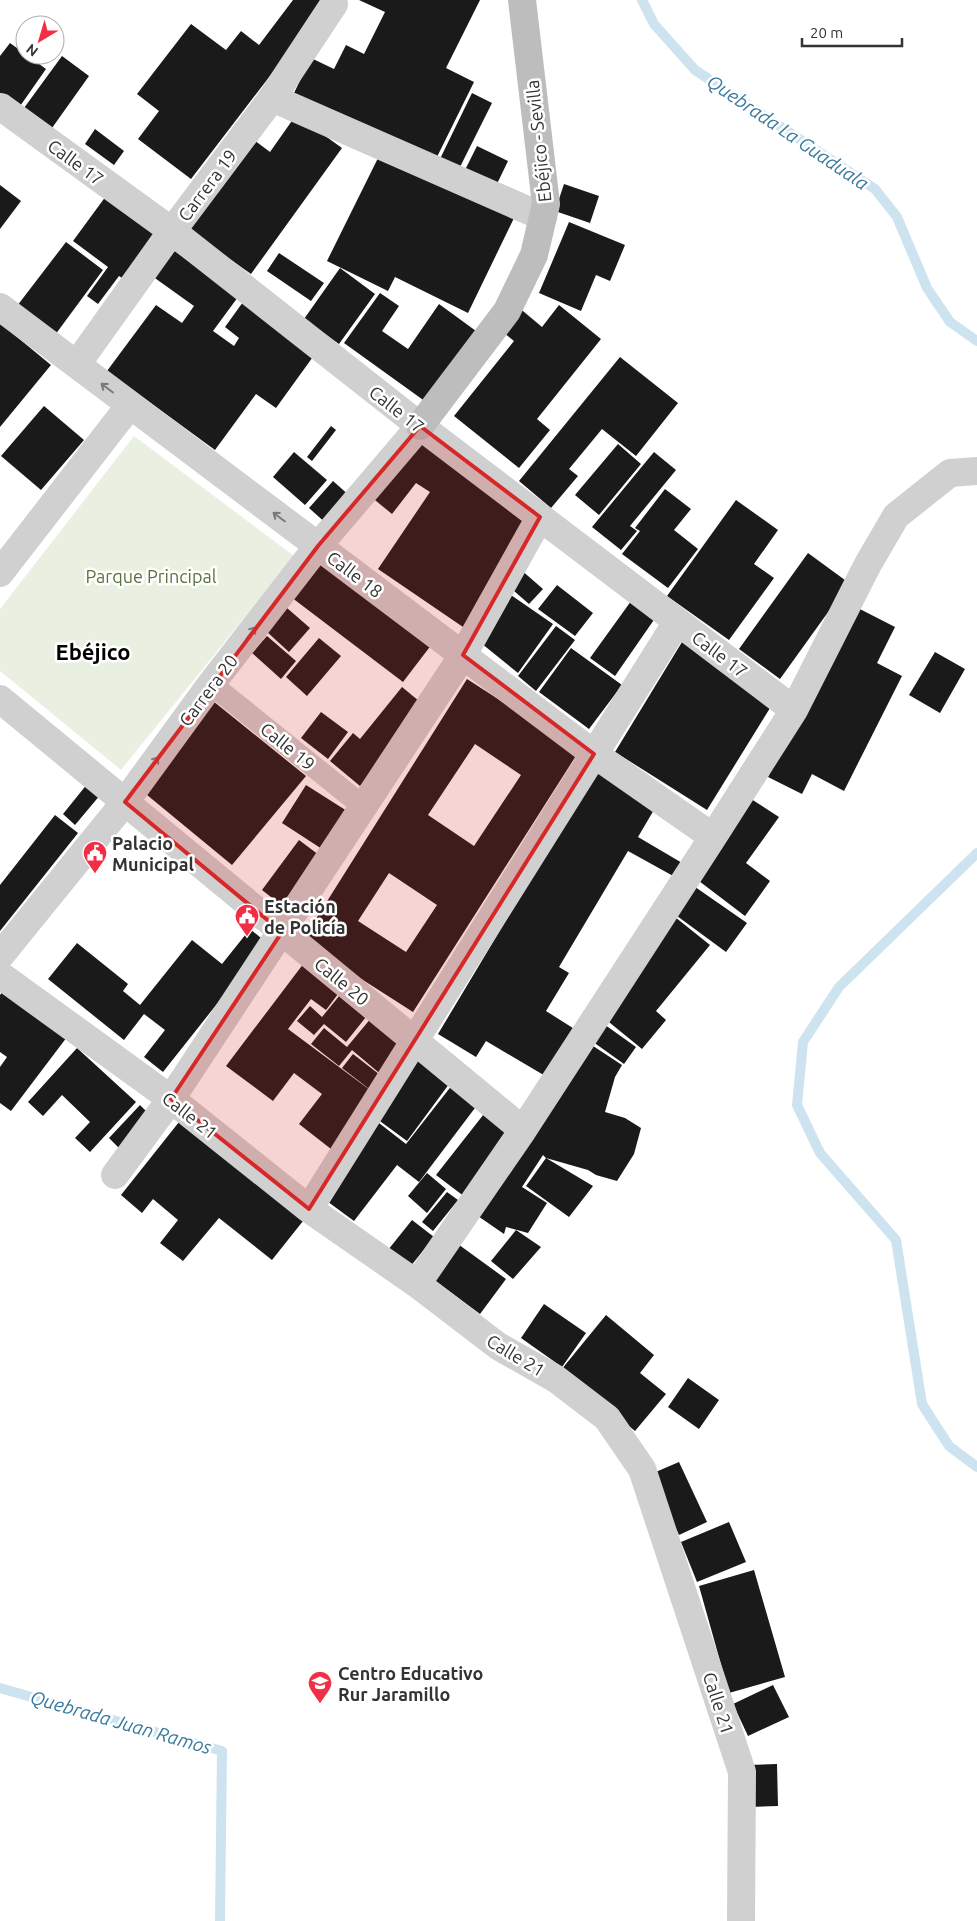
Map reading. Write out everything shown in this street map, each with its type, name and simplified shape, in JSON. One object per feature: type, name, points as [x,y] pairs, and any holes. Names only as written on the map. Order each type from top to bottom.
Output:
[{"type":"main road","name":"Ebéjico - Sevilla","points":[[420,426],[507,311],[534,255],[546,204],[522,0]]},
{"type":"street","name":"Carrera 19","points":[[77,364],[172,231],[272,98],[334,4]]},
{"type":"street","points":[[272,98],[543,217]]},
{"type":"street","name":"Calle 17","points":[[1,108],[172,231],[420,426],[794,710]]},
{"type":"street","name":"Calle 18","points":[[0,307],[594,754],[713,837]]},
{"type":"street","points":[[0,573],[130,405]]},
{"type":"street","name":"Carrera 20","points":[[0,956],[125,802],[211,684],[318,546],[420,426]]},
{"type":"street","points":[[417,1284],[523,1130],[794,710],[868,564],[896,516],[950,472],[977,471]]},
{"type":"street","points":[[115,1175],[172,1099],[463,655],[540,517]]},
{"type":"street","points":[[309,1210],[677,622]]},
{"type":"street","name":"Calle 19","points":[[211,684],[364,807]]},
{"type":"street","name":"Calle 20","points":[[0,699],[523,1130]]},
{"type":"street","name":"Calle 21","points":[[0,975],[172,1099],[309,1210],[417,1284],[498,1346],[556,1379],[607,1418],[642,1469],[742,1772],[741,1921]]},
{"type":"highlighted area","points":[[420,426],[540,517],[463,655],[594,754],[309,1209],[171,1099],[282,932],[125,802],[318,546]]},
{"type":"green space","name":"Parque Principal","points":[[134,436],[294,556],[121,770],[0,671],[0,609]]},
{"type":"building","points":[[293,0],[328,0],[191,179],[138,139],[159,111],[137,94],[191,24],[226,50],[241,31],[259,45]]},
{"type":"building","points":[[359,0],[480,0],[446,68],[474,82],[435,161],[293,95],[311,58],[334,69],[346,45],[364,54],[385,12]]},
{"type":"building","points":[[10,43],[15,47],[15,65],[40,65],[46,69],[18,109],[0,95],[0,56]]},
{"type":"building","points":[[65,58],[89,76],[52,128],[24,108],[55,65],[65,65]]},
{"type":"building","points":[[472,93],[492,103],[458,171],[439,161]]},
{"type":"building","points":[[296,115],[342,148],[251,274],[189,230],[254,140],[270,152]]},
{"type":"building","points":[[95,129],[124,151],[114,165],[85,144]]},
{"type":"building","points":[[477,146],[508,161],[495,188],[464,172]]},
{"type":"building","points":[[381,152],[514,218],[468,313],[395,277],[388,291],[327,261]]},
{"type":"building","points":[[564,184],[599,196],[590,223],[555,211]]},
{"type":"building","points":[[0,185],[21,201],[0,229]]},
{"type":"building","points":[[106,196],[156,234],[122,278],[119,276],[98,304],[87,296],[108,267],[73,241]]},
{"type":"building","points":[[569,222],[625,245],[610,281],[596,275],[581,311],[539,293]]},
{"type":"building","points":[[66,242],[103,270],[55,335],[17,306]]},
{"type":"building","points":[[165,244],[238,297],[213,331],[234,346],[239,338],[225,327],[243,302],[315,354],[276,408],[256,394],[215,450],[107,371],[156,305],[182,323],[194,306],[145,271]]},
{"type":"building","points":[[279,253],[324,283],[311,301],[267,271]]},
{"type":"building","points":[[340,268],[375,294],[339,344],[304,319]]},
{"type":"building","points":[[380,293],[399,306],[382,331],[408,349],[439,304],[476,331],[426,402],[344,343]]},
{"type":"building","points":[[559,305],[601,339],[537,419],[550,430],[519,468],[454,416],[514,341],[499,329],[517,306],[542,327]]},
{"type":"building","points":[[0,323],[51,365],[0,427]]},
{"type":"building","points":[[620,357],[678,403],[636,456],[602,429],[569,469],[578,476],[551,508],[519,481]]},
{"type":"building","points":[[44,406],[84,440],[41,490],[1,456]]},
{"type":"building","points":[[331,426],[336,430],[312,461],[307,457]]},
{"type":"building","points":[[419,442],[535,521],[463,627],[378,569],[430,492],[416,483],[392,514],[370,496]]},
{"type":"building","points":[[618,444],[641,464],[599,515],[575,495]]},
{"type":"building","points":[[294,452],[327,480],[305,505],[273,477]]},
{"type":"building","points":[[654,452],[676,470],[630,526],[637,531],[621,550],[592,527]]},
{"type":"building","points":[[333,481],[351,497],[328,525],[309,508]]},
{"type":"building","points":[[665,489],[691,509],[674,530],[698,549],[668,588],[622,554],[640,531],[635,528]]},
{"type":"building","points":[[736,500],[778,530],[754,564],[774,578],[729,640],[667,596]]},
{"type":"building","points":[[808,553],[849,583],[780,679],[739,649]]},
{"type":"building","points":[[316,556],[432,644],[403,682],[287,594]]},
{"type":"building","points":[[520,569],[543,589],[529,604],[506,584]]},
{"type":"building","points":[[557,585],[593,613],[575,636],[538,609]]},
{"type":"building","points":[[505,591],[553,624],[518,673],[476,639]]},
{"type":"building","points":[[634,597],[658,614],[615,676],[590,658]]},
{"type":"building","points":[[854,606],[895,627],[877,663],[902,676],[844,791],[812,774],[802,794],[768,777]]},
{"type":"building","points":[[287,608],[310,628],[289,652],[266,631]]},
{"type":"building","points":[[556,626],[575,640],[536,691],[518,676]]},
{"type":"building","points":[[267,636],[296,661],[281,679],[252,653]]},
{"type":"building","points":[[319,638],[341,656],[307,696],[286,677]]},
{"type":"building","points":[[682,642],[775,700],[707,810],[615,752]]},
{"type":"building","points":[[571,648],[622,685],[589,729],[539,692]]},
{"type":"building","points":[[935,652],[965,669],[940,713],[909,695]]},
{"type":"building","points":[[467,679],[579,751],[413,1012],[302,941]],"holes":[[[475,744],[521,775],[474,846],[428,815]],[[389,873],[437,905],[406,952],[358,921]]]},
{"type":"building","points":[[402,687],[425,706],[360,786],[330,761],[353,733],[360,739]]},
{"type":"building","points":[[213,701],[306,776],[232,865],[141,790]]},
{"type":"building","points":[[321,712],[348,732],[328,759],[301,738]]},
{"type":"building","points":[[598,767],[658,803],[638,837],[689,867],[675,877],[628,851],[559,967],[569,973],[546,1011],[576,1030],[547,1077],[486,1041],[476,1057],[438,1034]]},
{"type":"building","points":[[88,783],[101,794],[75,825],[63,814]]},
{"type":"building","points":[[306,785],[347,811],[322,849],[282,823]]},
{"type":"building","points":[[745,795],[779,817],[746,863],[770,881],[745,916],[699,881]]},
{"type":"building","points":[[55,815],[78,833],[0,931],[0,885]]},
{"type":"building","points":[[299,840],[323,858],[285,908],[262,890]]},
{"type":"building","points":[[688,882],[747,923],[726,952],[673,913]]},
{"type":"building","points":[[675,917],[710,945],[656,1011],[666,1020],[642,1049],[604,1018]]},
{"type":"building","points":[[250,929],[266,942],[163,1072],[144,1057],[165,1030],[144,1014],[124,1040],[48,979],[77,943],[128,984],[123,991],[140,1005],[192,940],[222,964]]},
{"type":"building","points":[[307,959],[344,986],[326,1010],[311,999],[288,1029],[374,1093],[331,1149],[299,1124],[322,1094],[294,1073],[273,1101],[226,1066]]},
{"type":"building","points":[[4,990],[67,1037],[11,1111],[0,1103],[0,1067],[7,1057],[0,1052],[0,995]]},
{"type":"building","points":[[344,990],[370,1012],[346,1042],[324,1024],[314,1035],[297,1021],[310,1006],[322,1017]]},
{"type":"building","points":[[377,1011],[413,1042],[384,1077],[352,1050],[339,1066],[311,1044],[324,1028],[347,1047]]},
{"type":"building","points":[[601,1022],[636,1047],[624,1064],[589,1039]]},
{"type":"building","points":[[587,1042],[622,1065],[615,1077],[605,1112],[625,1118],[641,1128],[634,1154],[617,1181],[596,1175],[588,1170],[546,1158],[543,1155],[522,1187],[547,1203],[528,1233],[506,1227],[504,1234],[475,1214]]},
{"type":"building","points":[[77,1048],[136,1102],[90,1152],[75,1138],[90,1122],[62,1095],[43,1116],[28,1102]]},
{"type":"building","points":[[420,1051],[455,1076],[407,1141],[373,1116]]},
{"type":"building","points":[[353,1054],[384,1078],[373,1092],[342,1068]]},
{"type":"building","points":[[456,1080],[481,1100],[419,1182],[397,1165],[354,1221],[320,1196],[370,1116],[406,1144]]},
{"type":"building","points":[[140,1105],[152,1117],[121,1150],[109,1138]]},
{"type":"building","points":[[491,1105],[520,1128],[465,1197],[436,1175]]},
{"type":"building","points":[[183,1117],[307,1216],[272,1260],[219,1218],[183,1261],[160,1243],[178,1220],[153,1199],[142,1213],[121,1195]]},
{"type":"building","points":[[546,1158],[593,1186],[569,1217],[526,1186]]},
{"type":"building","points":[[427,1173],[446,1189],[427,1213],[408,1196]]},
{"type":"building","points":[[447,1192],[458,1200],[433,1231],[422,1222]]},
{"type":"building","points":[[412,1220],[434,1237],[410,1267],[388,1250]]},
{"type":"building","points":[[516,1230],[541,1247],[513,1279],[491,1261]]},
{"type":"building","points":[[451,1239],[506,1279],[480,1314],[425,1273]]},
{"type":"building","points":[[544,1304],[586,1333],[562,1367],[521,1338]]},
{"type":"building","points":[[606,1315],[654,1355],[640,1373],[666,1394],[635,1431],[561,1370]]},
{"type":"building","points":[[688,1378],[719,1400],[699,1429],[668,1407]]},
{"type":"building","points":[[679,1462],[707,1522],[679,1535],[651,1474]]},
{"type":"building","points":[[729,1522],[746,1562],[697,1582],[681,1542]]},
{"type":"building","points":[[754,1570],[785,1677],[729,1693],[699,1586]]},
{"type":"building","points":[[773,1685],[789,1717],[748,1736],[733,1704]]},
{"type":"building","points":[[777,1764],[778,1806],[749,1807],[748,1765]]},
{"type":"waterway","name":"Quebrada La Guaduala","points":[[642,0],[654,24],[695,70],[875,189],[897,217],[927,288],[950,322],[977,341]]},
{"type":"waterway","name":"Quebrada La Guaduala","points":[[977,853],[839,987],[803,1042],[797,1105],[820,1153],[896,1240],[922,1404],[949,1446],[977,1467]]},
{"type":"waterway","name":"Quebrada Juan Ramos","points":[[0,1688],[222,1751],[220,1921]]},
{"type":"place","name":"Palacio Municipal","points":[[95,874]]},
{"type":"place","name":"Estación de Policía","points":[[247,937]]},
{"type":"place","name":"Centro Educativo Rur Jaramillo","points":[[320,1704]]},
{"type":"district","name":"Ebéjico","points":[[93,651]]}]
